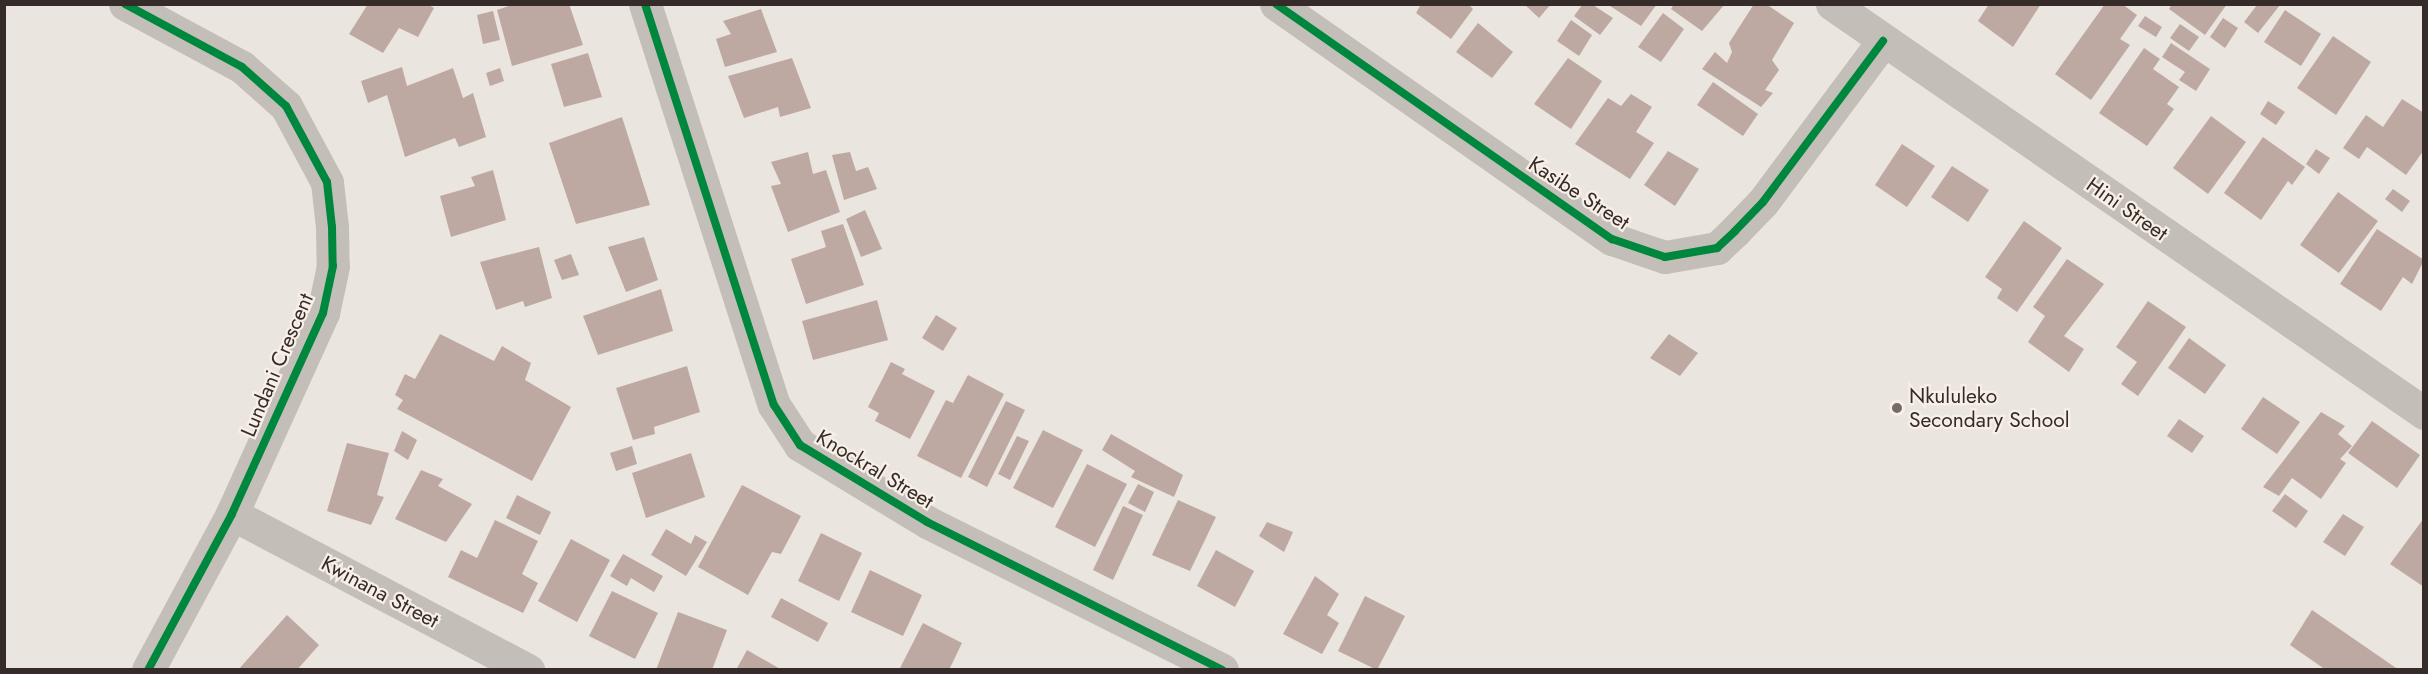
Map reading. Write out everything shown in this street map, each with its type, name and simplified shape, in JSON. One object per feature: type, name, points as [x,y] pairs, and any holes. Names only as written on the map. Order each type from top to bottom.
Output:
[{"type":"street","name":"Knockral Street","points":[[645,4],[774,405],[800,446],[927,522],[1222,669]]},
{"type":"street","name":"Kasibe Street","points":[[1276,4],[1602,233],[1665,257],[1717,248],[1735,231],[1763,202],[1883,41]]},
{"type":"street","name":"Hini Street","points":[[1832,4],[2424,413]]},
{"type":"street","name":"Lundani Crescent","points":[[136,7],[242,67],[286,106],[327,182],[333,266],[323,313],[232,514],[148,669]]},
{"type":"street","name":"Kwinana Street","points":[[232,514],[528,669]]},
{"type":"building","points":[[368,4],[427,4],[434,8],[418,37],[399,28],[383,53],[349,34]]},
{"type":"building","points":[[514,4],[569,4],[583,45],[512,66],[497,10]]},
{"type":"building","points":[[1421,4],[1468,4],[1473,9],[1451,39],[1416,13]]},
{"type":"building","points":[[1524,4],[1551,4],[1539,18]]},
{"type":"building","points":[[1607,4],[1657,4],[1641,26]]},
{"type":"building","points":[[1674,4],[1725,4],[1702,31],[1671,9]]},
{"type":"building","points":[[1754,4],[1766,4],[1794,23],[1772,60],[1779,70],[1765,90],[1773,93],[1761,107],[1702,69],[1715,52],[1727,63],[1732,52],[1729,43]]},
{"type":"building","points":[[1989,4],[2041,4],[2013,47],[1978,21]]},
{"type":"building","points":[[2105,4],[2122,4],[2137,15],[2120,39],[2130,45],[2091,100],[2055,74]]},
{"type":"building","points":[[2172,4],[2227,4],[2205,35],[2169,9]]},
{"type":"building","points":[[1582,5],[1593,5],[1613,18],[1600,35],[1574,16]]},
{"type":"building","points":[[2257,5],[2280,5],[2258,33],[2244,22]]},
{"type":"building","points":[[761,9],[777,52],[725,67],[716,39],[731,34],[723,21]]},
{"type":"building","points":[[2285,10],[2321,34],[2301,66],[2264,42]]},
{"type":"building","points":[[493,11],[500,40],[483,44],[477,15]]},
{"type":"building","points":[[1663,13],[1684,29],[1661,62],[1638,47]]},
{"type":"building","points":[[2145,16],[2162,27],[2156,37],[2138,26]]},
{"type":"building","points":[[2223,18],[2238,28],[2225,48],[2210,37]]},
{"type":"building","points":[[1571,20],[1592,35],[1579,56],[1557,41]]},
{"type":"building","points":[[1478,23],[1513,52],[1492,78],[1456,52]]},
{"type":"building","points":[[2180,24],[2199,37],[2189,51],[2170,38]]},
{"type":"building","points":[[2333,36],[2371,62],[2336,115],[2297,88]]},
{"type":"building","points":[[2171,43],[2210,69],[2196,91],[2179,80],[2185,72],[2162,57]]},
{"type":"building","points":[[2144,48],[2160,59],[2153,69],[2179,87],[2167,104],[2174,109],[2147,146],[2099,113]]},
{"type":"building","points":[[588,53],[602,97],[564,107],[551,64]]},
{"type":"building","points":[[792,58],[811,108],[780,117],[778,107],[744,118],[728,76]]},
{"type":"building","points":[[1568,58],[1602,81],[1571,129],[1534,104]]},
{"type":"building","points":[[402,67],[407,86],[453,68],[463,98],[473,93],[486,137],[459,147],[455,138],[405,157],[387,95],[368,103],[361,81]]},
{"type":"building","points":[[500,68],[504,81],[490,86],[486,73]]},
{"type":"building","points":[[1713,82],[1758,114],[1743,136],[1697,105]]},
{"type":"building","points":[[1631,94],[1652,107],[1636,132],[1654,143],[1630,179],[1575,144],[1608,98],[1621,106]]},
{"type":"building","points":[[2402,99],[2424,113],[2424,150],[2406,175],[2367,147],[2359,159],[2343,148],[2366,115],[2383,127]]},
{"type":"building","points":[[2268,101],[2285,112],[2276,125],[2260,114]]},
{"type":"building","points":[[2211,116],[2246,142],[2208,194],[2173,168]]},
{"type":"building","points":[[622,117],[650,205],[576,224],[549,143]]},
{"type":"building","points":[[2263,137],[2305,167],[2292,185],[2288,181],[2261,220],[2224,193]]},
{"type":"building","points":[[1902,144],[1935,166],[1907,207],[1875,185]]},
{"type":"building","points":[[2316,149],[2330,158],[2319,174],[2306,164]]},
{"type":"building","points":[[1668,151],[1699,169],[1675,206],[1644,185]]},
{"type":"building","points":[[808,152],[813,174],[826,170],[840,212],[788,232],[771,186],[781,184],[771,162]]},
{"type":"building","points":[[850,152],[856,171],[868,167],[877,189],[844,200],[832,155]]},
{"type":"building","points":[[1952,166],[1989,190],[1968,222],[1931,197]]},
{"type":"building","points":[[493,170],[506,220],[451,237],[440,196],[475,186],[471,177]]},
{"type":"building","points":[[2393,189],[2410,201],[2402,212],[2385,199]]},
{"type":"building","points":[[2338,192],[2378,221],[2339,273],[2300,245]]},
{"type":"building","points":[[865,210],[882,249],[861,257],[846,219]]},
{"type":"building","points":[[2024,221],[2062,248],[2017,312],[1997,298],[2002,289],[1985,277]]},
{"type":"building","points":[[843,224],[864,285],[806,304],[791,259],[826,247],[821,231]]},
{"type":"building","points":[[2377,229],[2424,260],[2412,284],[2403,277],[2381,311],[2340,284]]},
{"type":"building","points":[[644,237],[658,280],[626,292],[608,247]]},
{"type":"building","points":[[539,247],[552,298],[525,307],[523,301],[496,310],[480,262]]},
{"type":"building","points":[[571,254],[579,275],[562,280],[554,260]]},
{"type":"building","points":[[2067,259],[2104,284],[2064,336],[2084,349],[2069,372],[2028,342],[2045,316],[2033,307]]},
{"type":"building","points":[[661,289],[673,331],[598,355],[583,316]]},
{"type":"building","points":[[877,300],[888,340],[813,360],[802,321]]},
{"type":"building","points":[[2148,301],[2186,327],[2138,396],[2121,384],[2137,362],[2116,347]]},
{"type":"building","points":[[936,315],[957,328],[943,351],[922,338]]},
{"type":"building","points":[[440,334],[494,361],[502,346],[531,363],[525,380],[571,407],[532,481],[397,409],[403,400],[395,395],[405,374],[415,379]]},
{"type":"building","points":[[1669,334],[1698,353],[1680,376],[1650,358]]},
{"type":"building","points":[[2189,338],[2226,365],[2205,394],[2168,368]]},
{"type":"building","points":[[891,362],[905,369],[902,374],[935,391],[910,439],[875,421],[879,413],[868,407]]},
{"type":"building","points":[[687,366],[700,412],[654,427],[655,434],[633,440],[616,388]]},
{"type":"building","points":[[968,375],[1004,394],[961,478],[917,456],[946,400],[953,403]]},
{"type":"building","points":[[2263,397],[2300,422],[2277,454],[2241,429]]},
{"type":"building","points":[[1006,401],[1025,410],[987,487],[968,477]]},
{"type":"building","points":[[2321,412],[2345,426],[2338,434],[2352,446],[2340,459],[2346,463],[2321,499],[2292,478],[2279,496],[2263,487]]},
{"type":"building","points":[[2179,419],[2204,436],[2192,453],[2167,436]]},
{"type":"building","points":[[2372,421],[2420,455],[2397,488],[2348,453]]},
{"type":"building","points":[[1043,430],[1083,450],[1053,508],[1013,488]]},
{"type":"building","points":[[402,431],[417,440],[408,460],[394,451]]},
{"type":"building","points":[[1111,434],[1183,475],[1174,497],[1131,477],[1135,471],[1102,450]]},
{"type":"building","points":[[1017,436],[1029,441],[1010,480],[998,474]]},
{"type":"building","points":[[347,443],[389,453],[377,495],[384,497],[371,525],[327,511]]},
{"type":"building","points":[[632,446],[637,464],[616,471],[610,453]]},
{"type":"building","points":[[691,453],[705,497],[646,518],[632,473]]},
{"type":"building","points":[[1087,464],[1127,484],[1095,547],[1055,527]]},
{"type":"building","points":[[421,470],[443,479],[438,486],[472,504],[446,542],[395,519]]},
{"type":"building","points":[[1138,484],[1154,492],[1145,512],[1128,503]]},
{"type":"building","points":[[742,485],[801,516],[781,554],[772,552],[748,595],[698,567]]},
{"type":"building","points":[[2285,494],[2308,511],[2296,528],[2272,511]]},
{"type":"building","points":[[517,495],[551,512],[540,535],[506,518]]},
{"type":"building","points":[[1178,500],[1216,517],[1190,571],[1152,555]]},
{"type":"building","points":[[1123,506],[1143,515],[1113,580],[1093,570]]},
{"type":"building","points":[[2343,514],[2364,527],[2345,556],[2323,542]]},
{"type":"building","points":[[2424,518],[2424,587],[2390,564]]},
{"type":"building","points":[[495,520],[538,541],[522,574],[538,583],[523,613],[448,577],[461,550],[477,558]]},
{"type":"building","points":[[1267,522],[1293,532],[1284,552],[1259,536]]},
{"type":"building","points":[[666,529],[691,544],[695,535],[707,542],[686,576],[651,555]]},
{"type":"building","points":[[821,533],[862,553],[839,601],[798,581]]},
{"type":"building","points":[[571,539],[610,560],[577,622],[538,601]]},
{"type":"building","points":[[1216,550],[1254,571],[1235,607],[1197,586]]},
{"type":"building","points":[[623,554],[663,576],[654,592],[631,578],[627,586],[610,576]]},
{"type":"building","points":[[870,570],[922,595],[903,636],[851,612]]},
{"type":"building","points":[[1315,576],[1339,594],[1327,615],[1339,623],[1322,654],[1283,634]]},
{"type":"building","points":[[612,591],[658,613],[635,659],[589,636]]},
{"type":"building","points":[[1365,596],[1405,616],[1377,670],[1338,651]]},
{"type":"building","points":[[781,598],[828,623],[818,642],[771,617]]},
{"type":"building","points":[[2312,610],[2399,670],[2326,670],[2290,645]]},
{"type":"building","points":[[678,612],[727,630],[712,670],[656,670]]},
{"type":"building","points":[[287,615],[319,645],[297,670],[238,670]]},
{"type":"building","points":[[923,623],[962,643],[949,670],[899,670]]},
{"type":"building","points":[[747,650],[782,670],[736,670]]},
{"type":"cycle path","points":[[125,4],[242,67],[286,106],[327,182],[332,227],[333,266],[323,313],[232,514],[148,670]]},
{"type":"cycle path","points":[[645,4],[774,405],[800,445],[927,522],[1222,670]]},
{"type":"cycle path","points":[[1276,4],[1612,239],[1665,257],[1717,248],[1735,231],[1763,202],[1883,41]]},
{"type":"place","name":"Nkululeko Secondary School","points":[[1897,408]]}]
